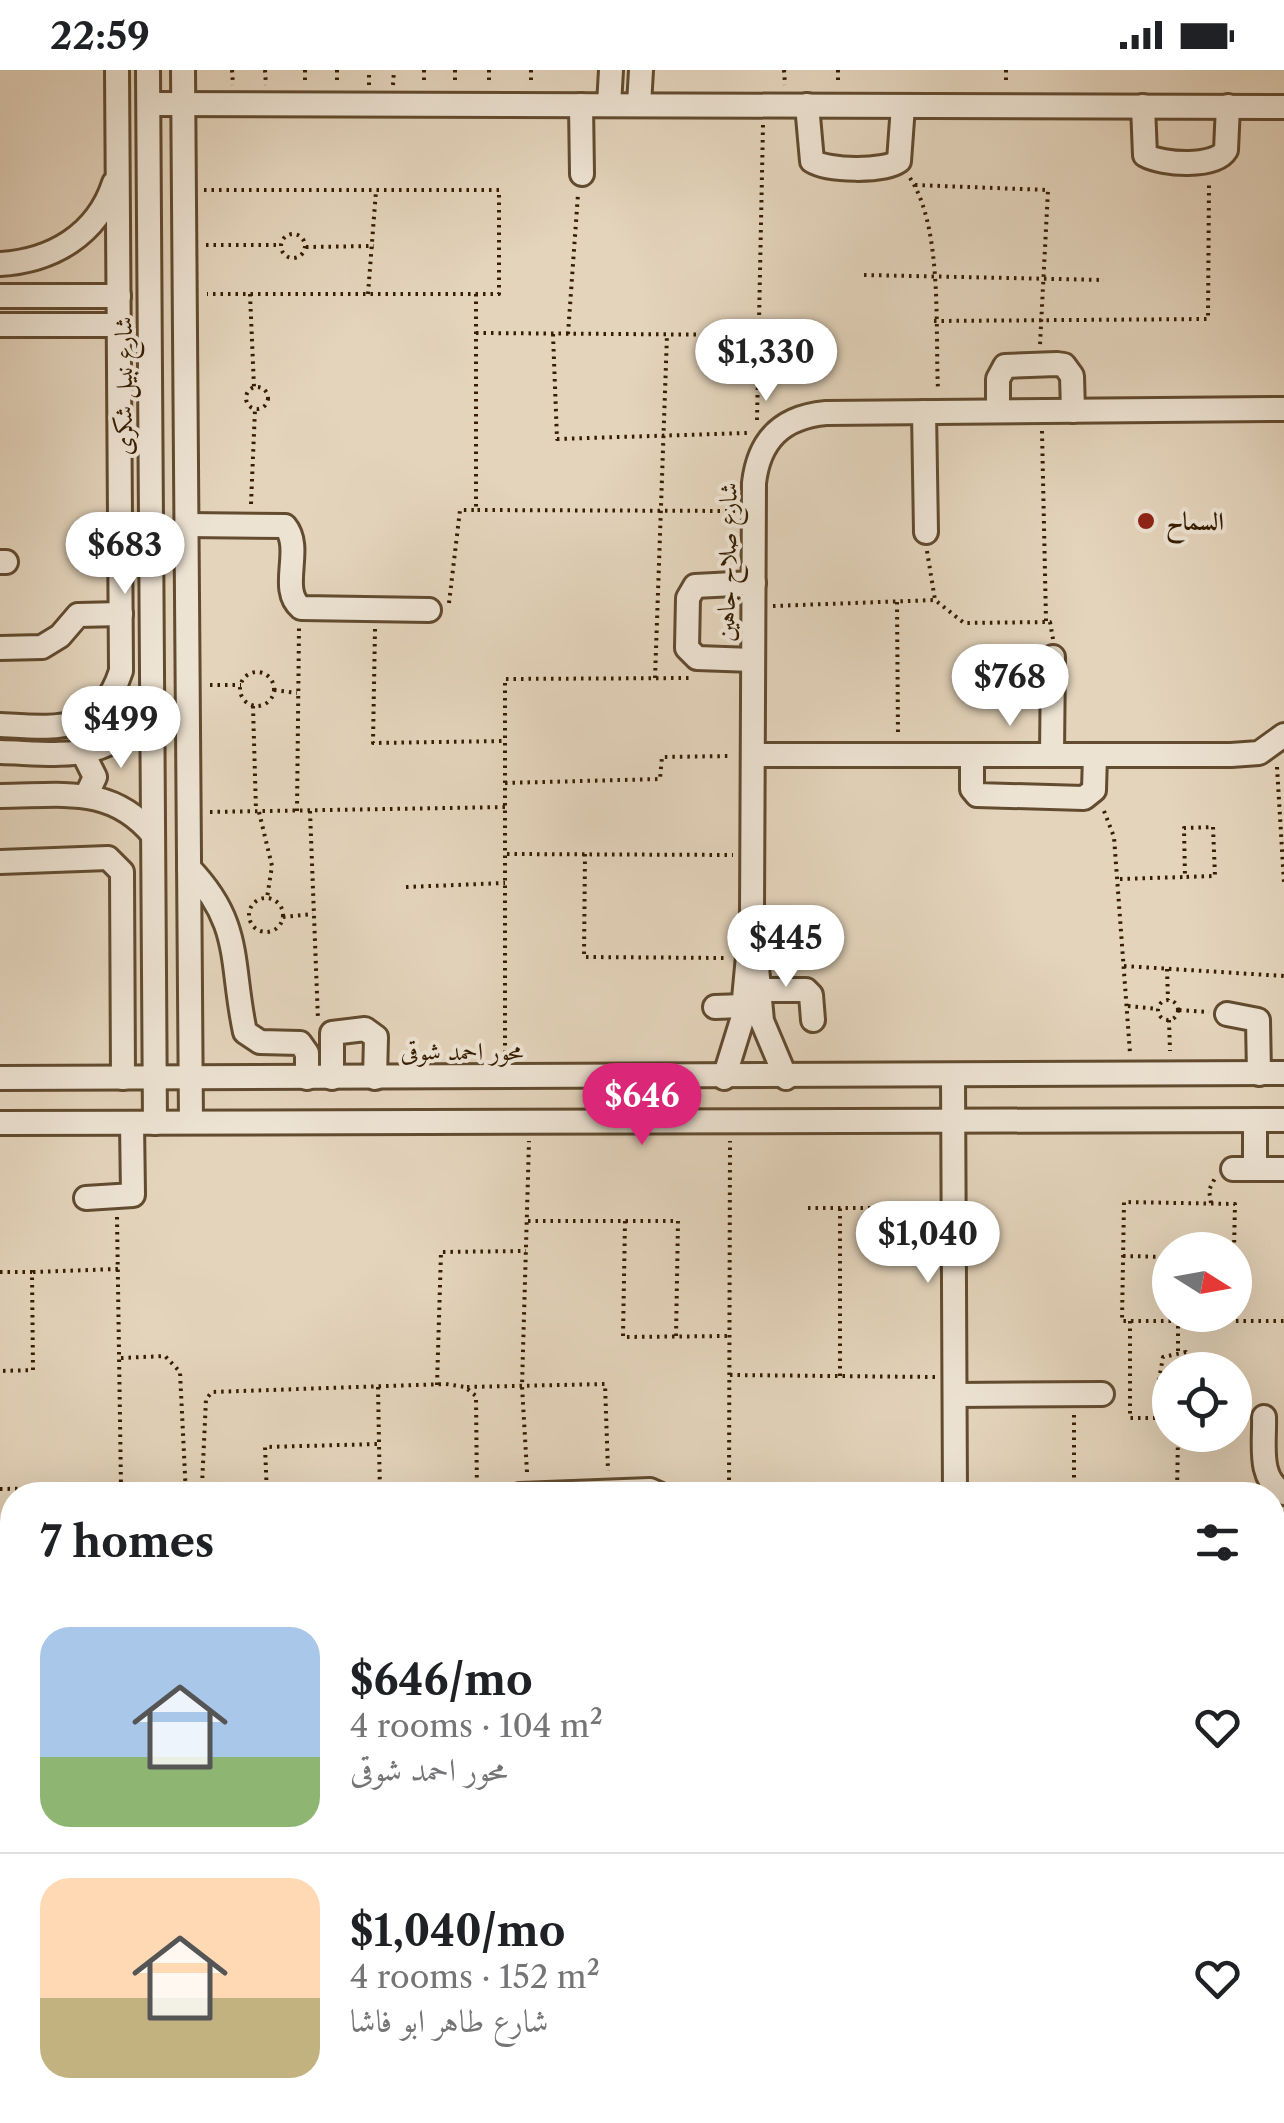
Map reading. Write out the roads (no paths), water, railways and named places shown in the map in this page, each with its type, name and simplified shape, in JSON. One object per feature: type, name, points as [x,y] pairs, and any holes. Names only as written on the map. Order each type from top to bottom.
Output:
[{"type":"street","points":[[0,725],[68,726],[103,706],[121,671],[117,70]]},
{"type":"street","name":"شارع نبيل شكرى","points":[[86,1198],[133,1195],[155,1078],[148,70]]},
{"type":"street","points":[[183,70],[191,1122]]},
{"type":"street","points":[[609,105],[612,70]]},
{"type":"street","points":[[639,105],[641,70]]},
{"type":"street","points":[[148,104],[1284,106]]},
{"type":"street","points":[[580,105],[582,174]]},
{"type":"street","points":[[806,105],[809,155],[817,165],[887,166],[900,161],[903,106]]},
{"type":"street","points":[[1143,106],[1146,154],[1156,160],[1209,161],[1219,160],[1226,150],[1228,106]]},
{"type":"street","points":[[0,264],[49,255],[74,241],[109,198],[118,170]]},
{"type":"street","points":[[0,296],[119,296]]},
{"type":"street","points":[[0,324],[119,324]]},
{"type":"street","points":[[998,412],[1000,372],[1012,364],[1070,369],[1073,411]]},
{"type":"street","name":"شارع صلاح جاهين","points":[[724,1078],[751,998],[754,511],[756,461],[766,440],[783,424],[803,415],[826,413],[1284,409]]},
{"type":"street","points":[[926,532],[932,412]]},
{"type":"street","points":[[120,443],[151,443]]},
{"type":"street","points":[[186,525],[276,524],[291,533],[292,593],[301,608],[428,610]]},
{"type":"street","points":[[753,660],[697,658],[687,648],[690,591],[702,583],[754,595]]},
{"type":"street","points":[[0,648],[42,647],[60,636],[78,615],[121,614]]},
{"type":"street","points":[[1052,755],[1053,657]]},
{"type":"street","points":[[0,752],[84,755],[135,728],[152,708]]},
{"type":"street","points":[[753,755],[1231,755],[1258,753],[1280,738]]},
{"type":"street","points":[[84,755],[95,778],[86,796]]},
{"type":"street","points":[[972,755],[972,789],[977,795],[1092,794],[1095,755]]},
{"type":"street","points":[[0,796],[86,796],[113,801],[136,815],[154,836]]},
{"type":"street","points":[[0,862],[108,858],[122,872],[123,1078]]},
{"type":"street","points":[[188,868],[226,916],[236,945],[245,1032],[260,1042],[300,1043],[307,1053],[307,1078]]},
{"type":"street","points":[[154,913],[189,912]]},
{"type":"street","name":"شارع صلاح جاهين","points":[[752,914],[748,958],[751,998],[786,1078]]},
{"type":"street","points":[[715,1007],[806,990],[811,994],[813,1020]]},
{"type":"street","points":[[1228,1014],[1258,1020],[1259,1074]]},
{"type":"street","points":[[332,1078],[332,1034],[340,1029],[374,1032],[376,1078]]},
{"type":"street","name":"محور احمد شوقى","points":[[0,1078],[1284,1074]]},
{"type":"street","points":[[953,1076],[956,1482]]},
{"type":"street","points":[[1255,1120],[1244,1169],[1284,1169]]},
{"type":"street","points":[[0,1123],[1284,1120]]},
{"type":"street","points":[[955,1386],[1102,1394]]},
{"type":"street","points":[[1264,1418],[1265,1472],[1274,1482]]},
{"type":"place","name":"السماح","points":[[1146,521]]}]
